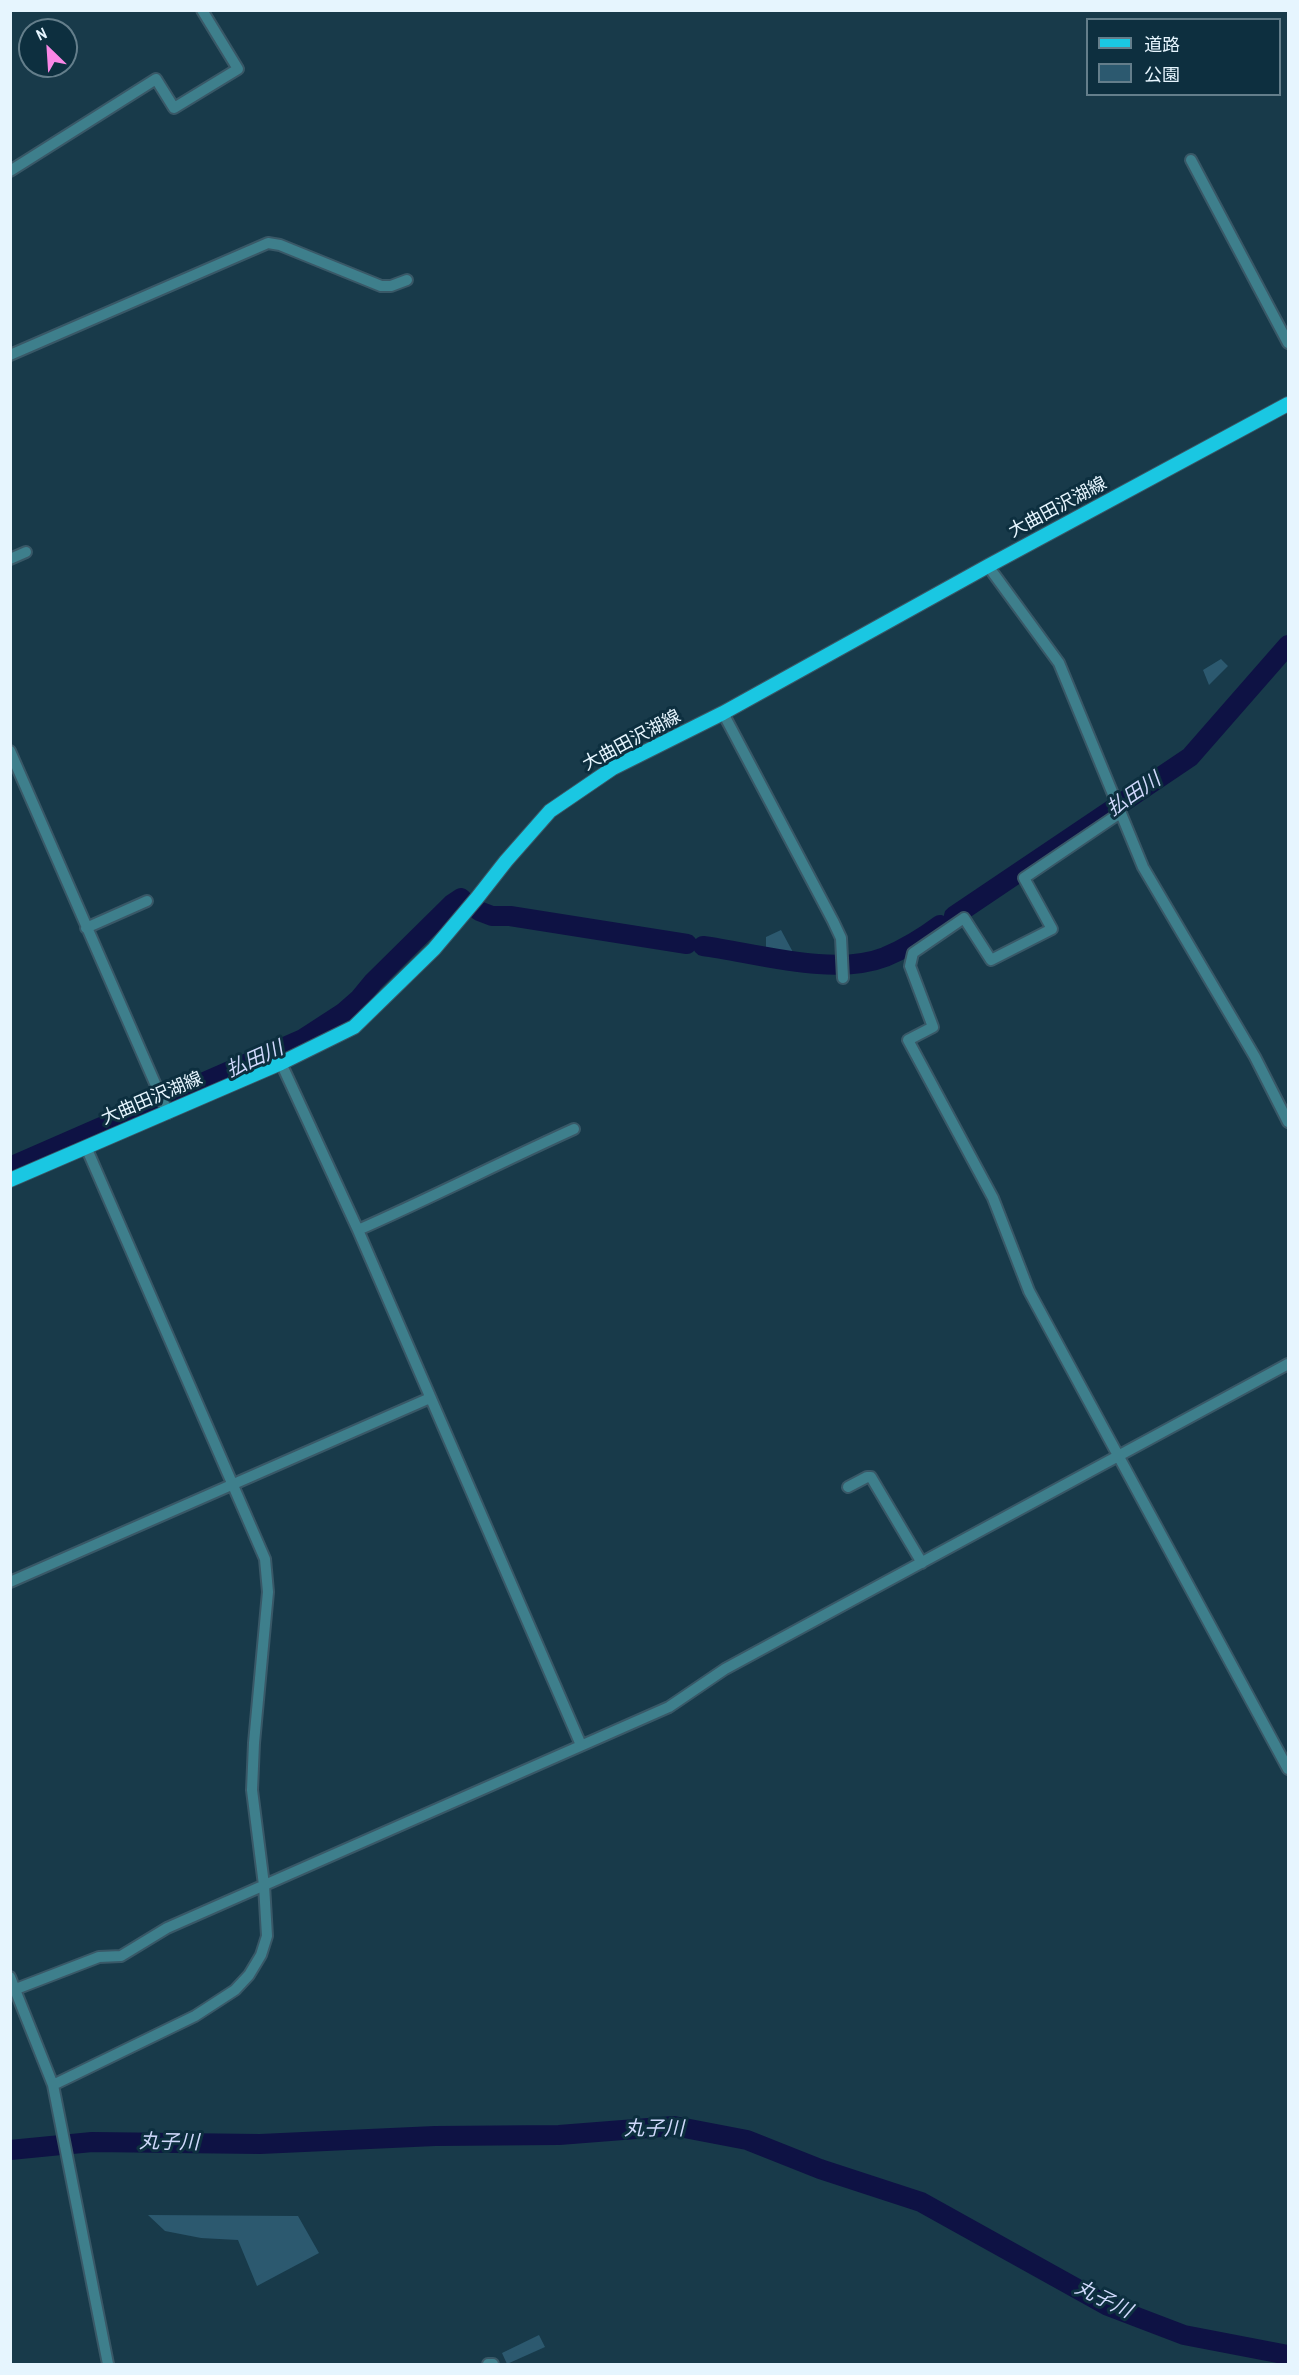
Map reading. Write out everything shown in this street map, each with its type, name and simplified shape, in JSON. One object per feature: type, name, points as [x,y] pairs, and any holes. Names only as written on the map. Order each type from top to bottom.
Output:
[{"type":"main road","name":"大曲田沢湖線","points":[[10,1180],[281,1063],[354,1027],[434,949],[550,811],[613,768],[723,713],[988,566],[1288,404]]},
{"type":"street","points":[[10,171],[156,79],[174,108],[238,69],[202,10]]},
{"type":"street","points":[[1191,160],[1288,343]]},
{"type":"street","points":[[10,355],[268,243],[280,245],[381,286],[391,286],[407,280]]},
{"type":"street","points":[[10,559],[26,552]]},
{"type":"street","points":[[988,566],[1059,663],[1143,867],[1255,1057],[1288,1122]]},
{"type":"street","points":[[723,713],[841,938],[843,978]]},
{"type":"street","points":[[10,751],[168,1113]]},
{"type":"street","points":[[1120,813],[1024,878],[1052,929],[991,960],[964,918],[913,953],[910,966],[933,1027],[908,1040],[993,1198],[1029,1292],[1288,1769]]},
{"type":"street","points":[[86,928],[147,901]]},
{"type":"street","points":[[281,1063],[358,1230],[581,1745]]},
{"type":"street","points":[[358,1230],[436,1196],[481,1171],[574,1129]]},
{"type":"street","points":[[53,2088],[195,2016],[235,1990],[249,1975],[261,1955],[267,1936],[264,1885],[252,1790],[268,1576],[265,1559],[86,1147]]},
{"type":"street","points":[[16,1989],[99,1957],[121,1956],[167,1929],[669,1707],[708,1679],[1288,1364]]},
{"type":"street","points":[[10,1582],[430,1398]]},
{"type":"street","points":[[848,1487],[871,1476],[922,1563]]},
{"type":"street","points":[[10,1977],[53,2088],[108,2364]]},
{"type":"street","points":[[488,2364],[493,2364]]},
{"type":"green space","points":[[1221,659],[1228,666],[1209,685],[1203,670]]},
{"type":"green space","points":[[781,930],[795,956],[766,950],[766,937]]},
{"type":"green space","points":[[148,2215],[298,2216],[319,2253],[257,2286],[238,2240],[201,2238],[165,2231]]},
{"type":"green space","points":[[539,2335],[545,2347],[507,2364],[502,2353]]},
{"type":"shaded area","points":[[73,2135],[76,2150],[11,2156],[11,2142]]},
{"type":"waterway","name":"払田川","points":[[954,916],[1190,757],[1288,645]]},
{"type":"waterway","name":"払田川","points":[[10,1167],[303,1039],[343,1013],[452,904],[461,898],[463,900]]},
{"type":"waterway","name":"払田川","points":[[479,911],[492,916],[510,916],[687,944]]},
{"type":"waterway","name":"払田川","points":[[703,946],[795,962],[843,965],[865,963],[885,957],[940,925]]},
{"type":"waterway","name":"丸子川","points":[[10,2150],[92,2142],[260,2144],[435,2136],[559,2135],[674,2126],[747,2140],[820,2169],[921,2202],[1108,2306],[1184,2335],[1288,2355]]}]
